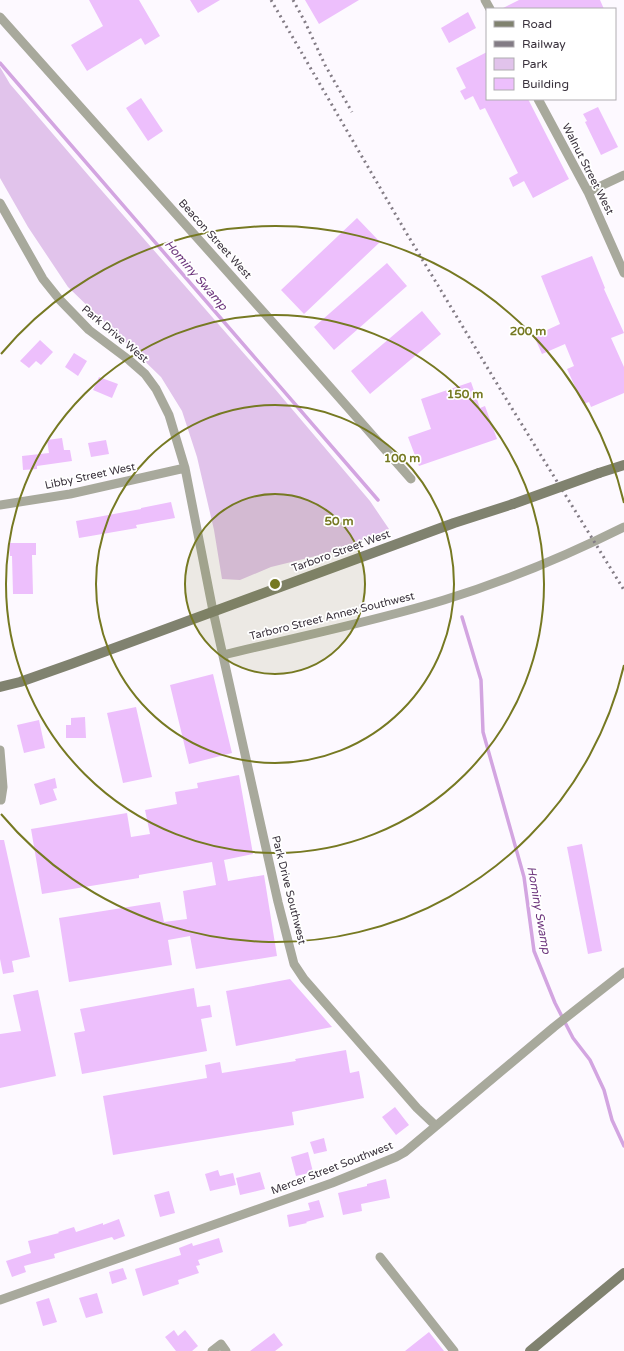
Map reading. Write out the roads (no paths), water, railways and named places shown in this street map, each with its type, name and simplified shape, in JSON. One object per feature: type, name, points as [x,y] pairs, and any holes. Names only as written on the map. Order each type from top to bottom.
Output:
[{"type":"main road","name":"Tarboro Street West","points":[[0,688],[71,664],[454,523],[514,504],[624,465]]},
{"type":"main road","points":[[530,1351],[624,1273]]},
{"type":"street","name":"Beacon Street West","points":[[0,17],[411,479]]},
{"type":"street","name":"Walnut Street West","points":[[539,100],[588,192],[624,272]]},
{"type":"street","points":[[588,192],[624,174]]},
{"type":"street","name":"Park Drive West","points":[[1,207],[43,279],[59,299],[90,330],[145,374],[156,389],[169,415],[185,468],[213,611]]},
{"type":"street","name":"Libby Street West","points":[[0,505],[70,494],[185,468]]},
{"type":"street","name":"Tarboro Street Annex Southwest","points":[[224,655],[298,637],[348,627],[444,600],[506,579],[594,542],[624,527]]},
{"type":"street","name":"Park Drive Southwest","points":[[213,611],[278,902],[294,964],[309,984],[417,1108],[436,1126]]},
{"type":"street","points":[[0,750],[3,787],[1,800]]},
{"type":"street","name":"Mercer Street Southwest","points":[[0,1300],[332,1183],[396,1157],[405,1152],[554,1027],[624,972]]},
{"type":"street","points":[[380,1257],[454,1351]]},
{"type":"street","points":[[212,1351],[224,1347]]},
{"type":"waterway","name":"Hominy Swamp","points":[[0,63],[378,500]]},
{"type":"waterway","name":"Hominy Swamp","points":[[462,617],[481,680],[483,732],[524,877],[534,951],[555,1003],[573,1038],[590,1060],[604,1090],[612,1120],[624,1146]]},
{"type":"railway","points":[[271,0],[404,229],[508,402],[624,590]]},
{"type":"railway","points":[[293,0],[325,65],[352,112]]}]
